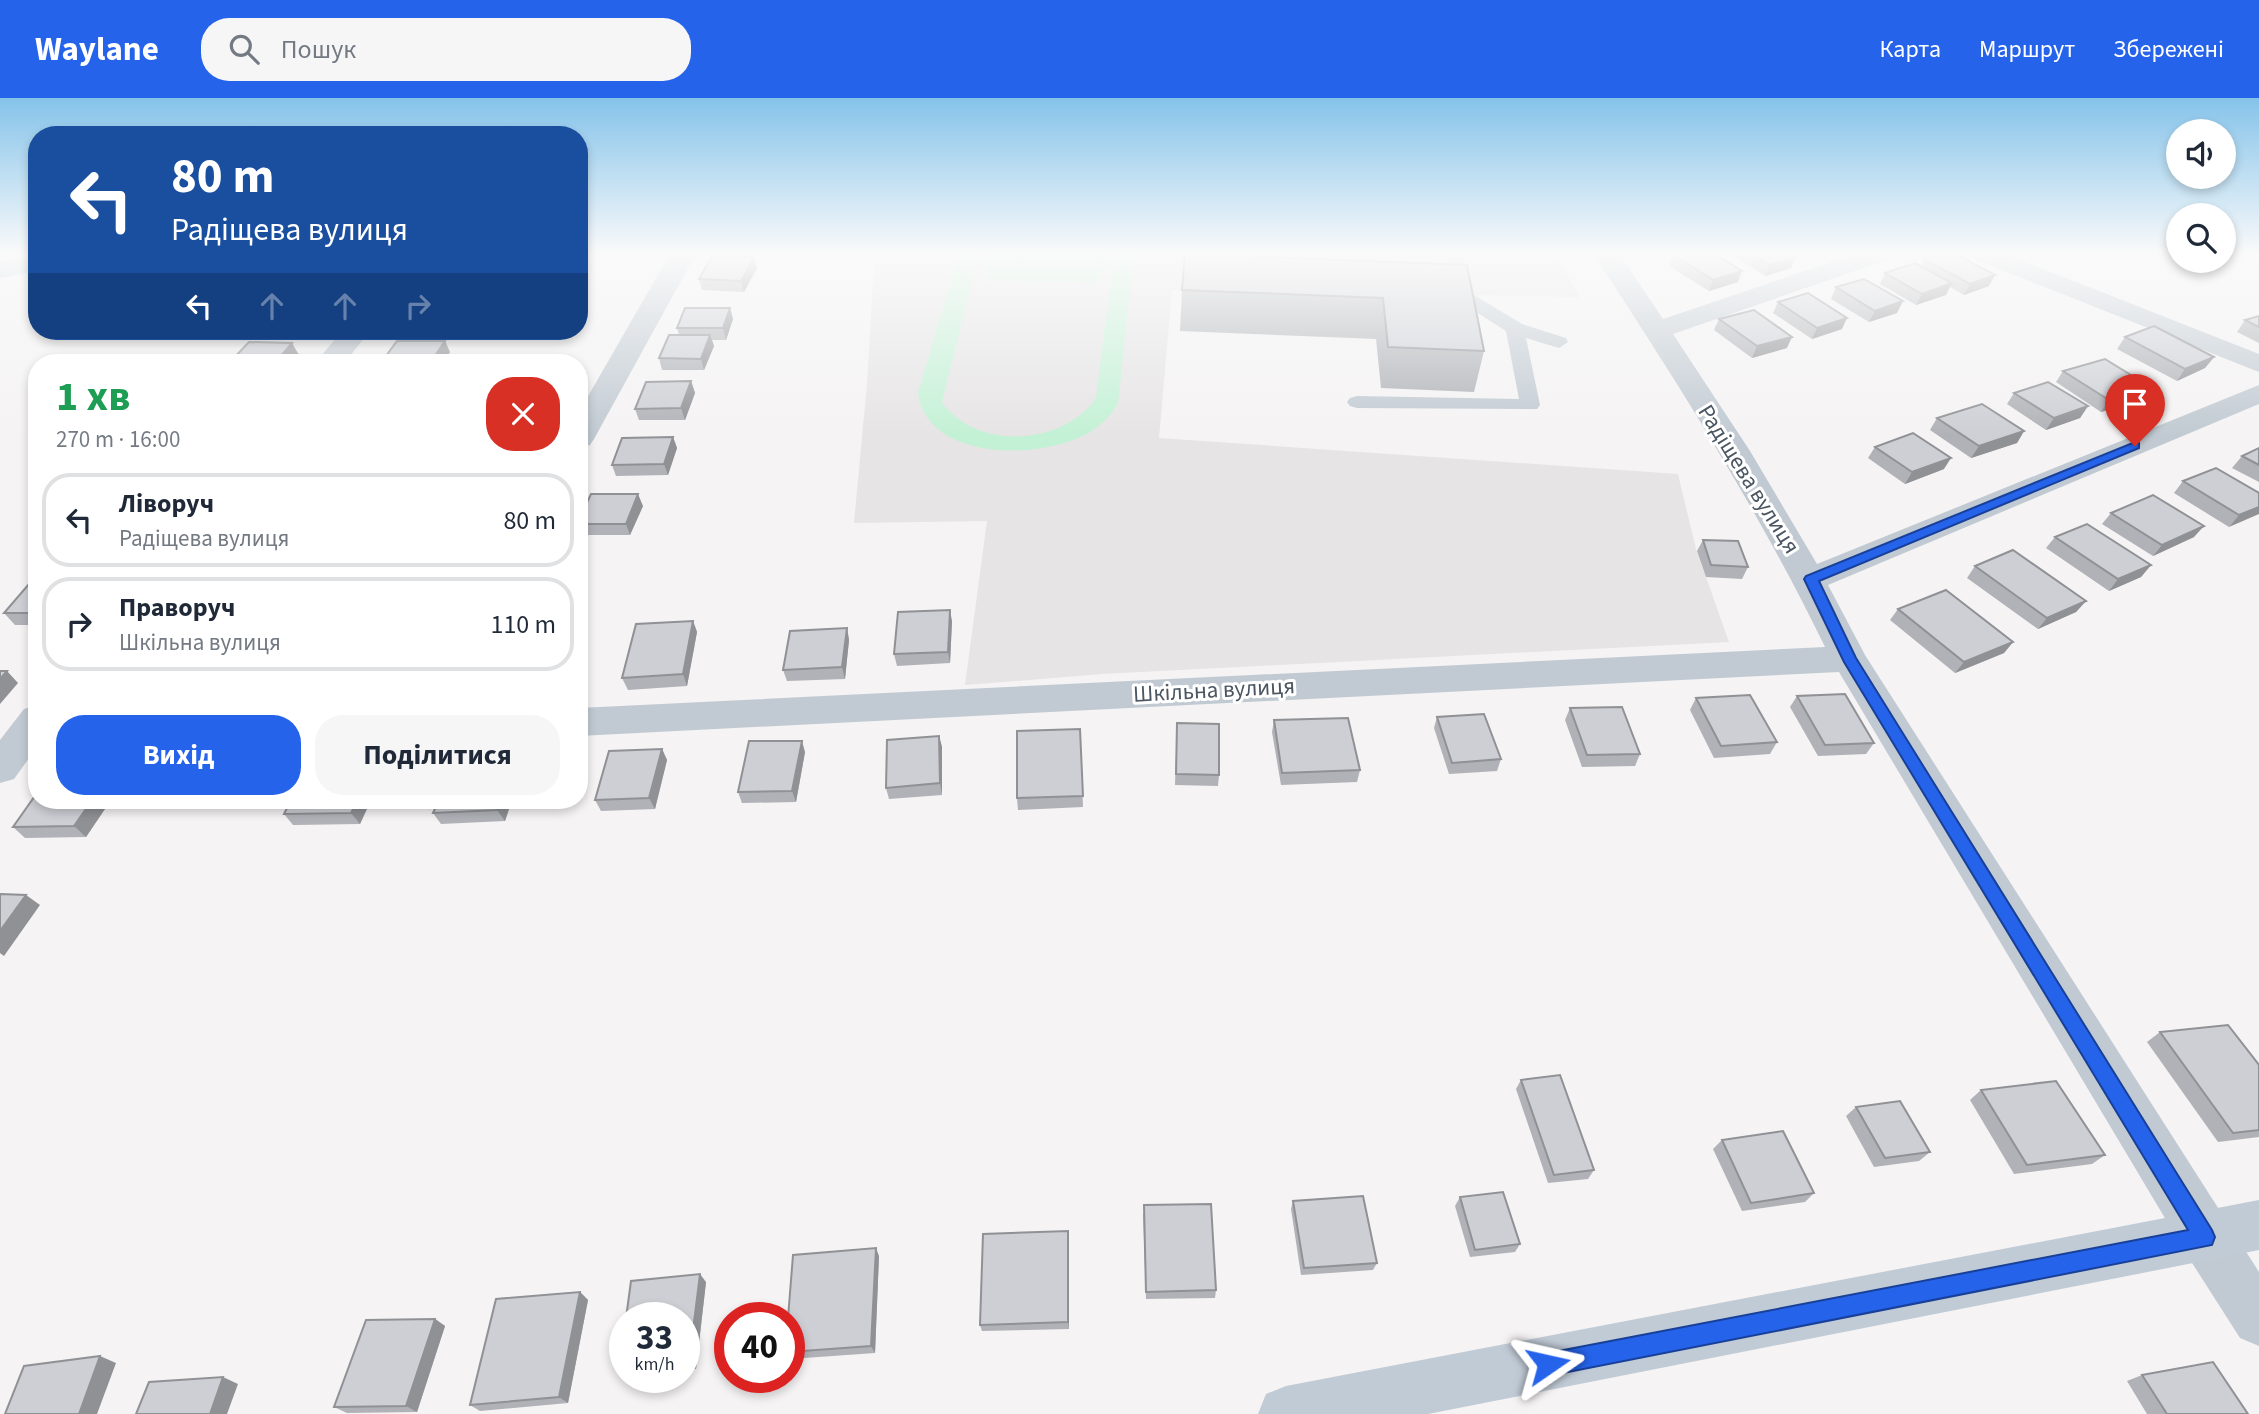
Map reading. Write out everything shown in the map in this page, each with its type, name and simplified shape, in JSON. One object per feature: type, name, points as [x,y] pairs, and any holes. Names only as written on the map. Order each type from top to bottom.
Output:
[{"type":"street","points":[[588,423],[650,313]]},
{"type":"street","name":"Радіщева вулиця","points":[[1646,313],[1811,579],[1849,659],[2204,1237],[2259,1319]]},
{"type":"street","points":[[1657,330],[1706,313]]},
{"type":"street","points":[[2132,313],[2259,364]]},
{"type":"street","points":[[337,354],[348,340]]},
{"type":"street","points":[[1811,579],[2259,394]]},
{"type":"street","name":"Шкільна вулиця","points":[[588,722],[1849,659]]},
{"type":"street","points":[[0,768],[28,734]]},
{"type":"street","points":[[1286,1414],[1385,1405],[2259,1225]]},
{"type":"lane","points":[[1489,313],[1515,328],[1559,342]]},
{"type":"lane","points":[[1357,402],[1530,405],[1515,328]]},
{"type":"shaded area","points":[[871,313],[1170,313],[1159,438],[1678,474],[1696,549],[1729,642],[1102,674],[965,685],[987,521],[854,523]]},
{"type":"green space","points":[[941,313],[964,313],[942,402],[957,418],[976,429],[997,435],[1042,433],[1063,426],[1081,414],[1096,398],[1106,313],[1128,313],[1118,404],[1100,425],[1076,439],[1022,450],[993,450],[966,444],[943,433],[926,416],[918,393]]},
{"type":"building","points":[[683,313],[728,313],[723,328],[677,328]]},
{"type":"building","points":[[1385,313],[1477,313],[1484,351],[1388,347]]},
{"type":"building","points":[[1741,313],[1759,313],[1792,337],[1757,346],[1719,319]]},
{"type":"building","points":[[1795,313],[1840,313],[1847,318],[1817,328]]},
{"type":"building","points":[[2259,316],[2259,327],[2245,320]]},
{"type":"building","points":[[2154,326],[2214,357],[2185,369],[2125,337]]},
{"type":"building","points":[[669,335],[710,335],[701,359],[659,358]]},
{"type":"building","points":[[397,341],[445,341],[436,354],[387,354]]},
{"type":"building","points":[[249,342],[292,343],[283,354],[238,354]]},
{"type":"building","points":[[2105,359],[2152,388],[2109,400],[2063,371]]},
{"type":"building","points":[[691,381],[681,408],[635,409],[646,382]]},
{"type":"building","points":[[2048,382],[2088,406],[2054,418],[2014,393]]},
{"type":"building","points":[[1982,404],[2024,431],[1979,446],[1937,418]]},
{"type":"building","points":[[1913,433],[1951,458],[1912,472],[1875,447]]},
{"type":"building","points":[[673,437],[664,464],[612,465],[622,438]]},
{"type":"building","points":[[2259,448],[2259,465],[2242,456]]},
{"type":"building","points":[[2216,468],[2259,493],[2259,507],[2239,515],[2183,481]]},
{"type":"building","points":[[591,494],[638,494],[626,524],[588,524],[588,500]]},
{"type":"building","points":[[2153,495],[2204,526],[2162,545],[2111,513]]},
{"type":"building","points":[[2087,524],[2151,565],[2118,579],[2055,537]]},
{"type":"building","points":[[1703,540],[1738,541],[1748,567],[1711,565]]},
{"type":"building","points":[[2013,550],[2086,601],[2047,618],[1975,566]]},
{"type":"building","points":[[28,585],[28,613],[4,613]]},
{"type":"building","points":[[1946,590],[2013,642],[1964,662],[1898,609]]},
{"type":"building","points":[[950,610],[948,652],[894,654],[898,612]]},
{"type":"building","points":[[693,621],[683,674],[622,678],[636,624]]},
{"type":"building","points":[[847,628],[842,667],[783,670],[790,631]]},
{"type":"building","points":[[1845,694],[1874,743],[1825,745],[1797,696]]},
{"type":"building","points":[[1750,695],[1777,742],[1721,746],[1696,698]]},
{"type":"building","points":[[1622,707],[1640,754],[1587,755],[1570,708]]},
{"type":"building","points":[[1484,714],[1501,759],[1452,763],[1437,717]]},
{"type":"building","points":[[1348,718],[1360,770],[1282,773],[1274,720]]},
{"type":"building","points":[[1177,723],[1219,724],[1219,775],[1176,774]]},
{"type":"building","points":[[1080,729],[1083,796],[1017,798],[1017,731]]},
{"type":"building","points":[[939,736],[940,783],[886,788],[887,740]]},
{"type":"building","points":[[749,741],[802,741],[792,791],[738,792]]},
{"type":"building","points":[[662,749],[649,798],[595,800],[609,751]]},
{"type":"building","points":[[28,806],[28,809],[86,809],[74,826],[13,827]]},
{"type":"building","points":[[286,809],[353,809],[351,813],[284,814]]},
{"type":"building","points":[[435,809],[497,809],[497,810],[433,813]]},
{"type":"building","points":[[0,894],[26,895],[0,931]]},
{"type":"building","points":[[2228,1025],[2259,1065],[2259,1130],[2233,1133],[2160,1032]]},
{"type":"building","points":[[1560,1075],[1594,1170],[1554,1175],[1521,1080]]},
{"type":"building","points":[[2056,1081],[2105,1155],[2027,1165],[1981,1090]]},
{"type":"building","points":[[1900,1101],[1930,1152],[1885,1158],[1856,1107]]},
{"type":"building","points":[[1783,1131],[1814,1193],[1751,1203],[1722,1140]]},
{"type":"building","points":[[1503,1192],[1520,1244],[1475,1250],[1460,1197]]},
{"type":"building","points":[[1363,1196],[1377,1263],[1304,1268],[1293,1201]]},
{"type":"building","points":[[1211,1204],[1216,1290],[1146,1292],[1144,1205]]},
{"type":"building","points":[[1068,1231],[1068,1322],[980,1325],[983,1234]]},
{"type":"building","points":[[876,1248],[871,1346],[805,1351],[805,1302],[789,1302],[793,1255]]},
{"type":"building","points":[[700,1274],[696,1302],[628,1302],[631,1281]]},
{"type":"building","points":[[580,1292],[559,1397],[470,1405],[496,1299]]},
{"type":"building","points":[[435,1319],[406,1406],[334,1407],[366,1320]]},
{"type":"building","points":[[100,1356],[79,1414],[5,1414],[24,1366]]},
{"type":"building","points":[[2213,1362],[2248,1414],[2167,1414],[2142,1375]]},
{"type":"building","points":[[223,1377],[210,1414],[136,1414],[149,1382]]},
{"type":"route","points":[[1548,1364],[2204,1237],[1849,659],[1811,579],[2135,446]]}]
